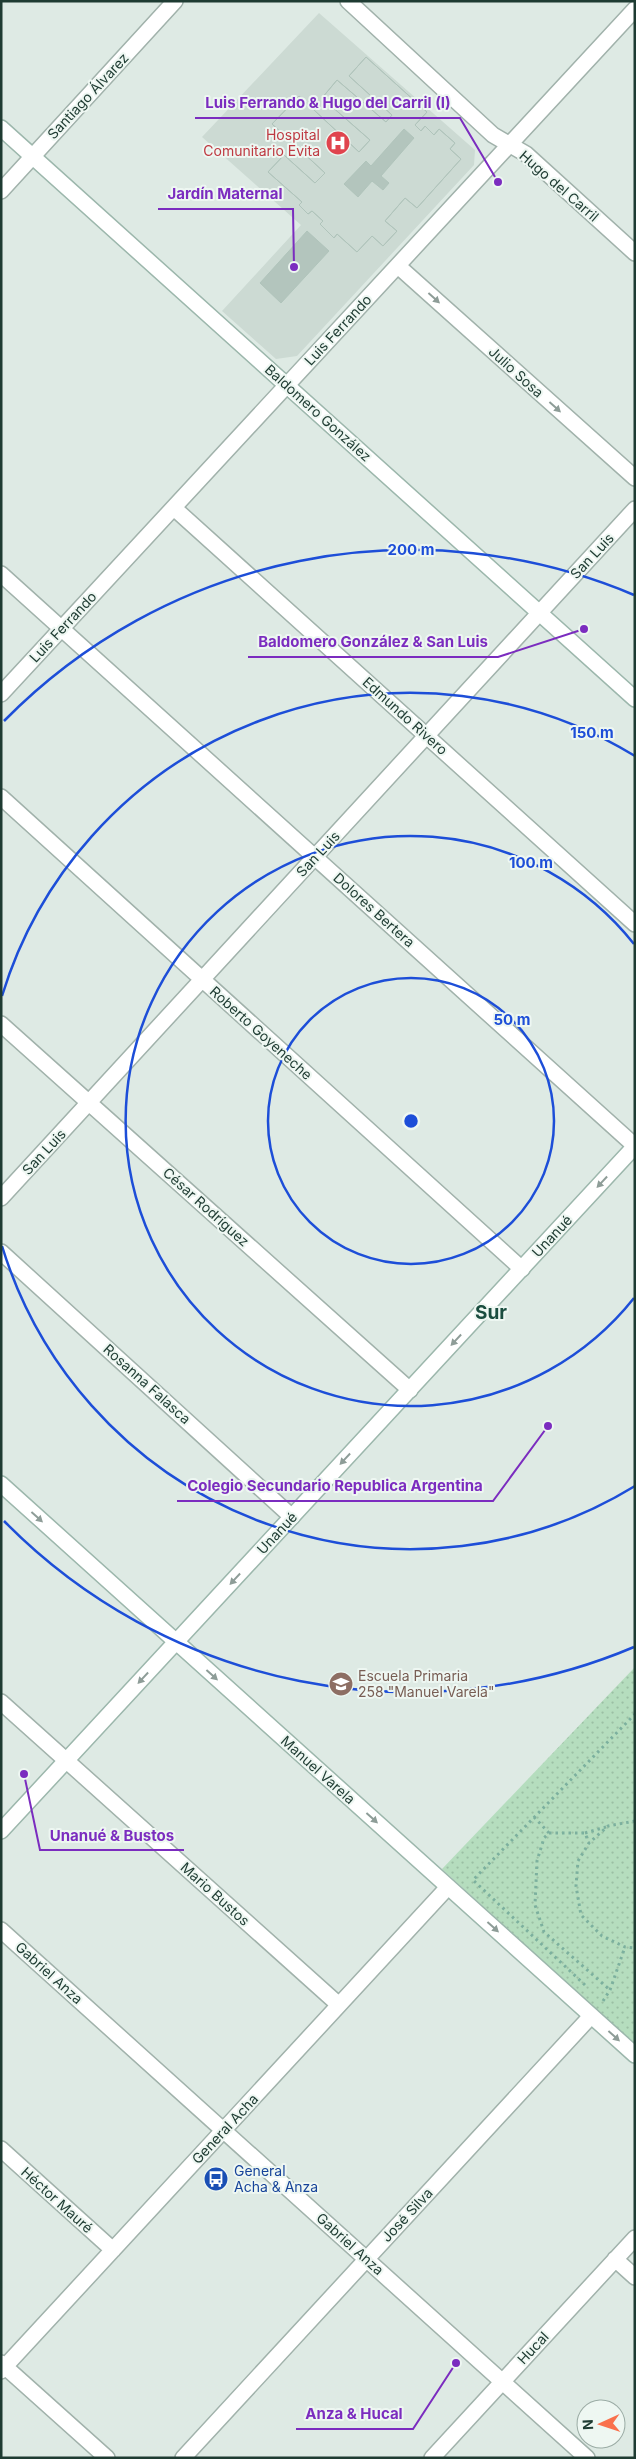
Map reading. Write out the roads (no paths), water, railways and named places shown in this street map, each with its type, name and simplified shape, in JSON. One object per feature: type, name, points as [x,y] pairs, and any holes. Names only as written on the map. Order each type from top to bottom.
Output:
[{"type":"street","name":"Santiago Álvarez","points":[[1,190],[175,1]]},
{"type":"street","name":"Hugo del Carril","points":[[348,1],[493,135],[526,154],[635,253]]},
{"type":"street","name":"Luis Ferrando","points":[[1,694],[635,9]]},
{"type":"street","name":"Baldomero González","points":[[1,128],[635,699]]},
{"type":"street","name":"Julio Sosa","points":[[398,266],[635,478]]},
{"type":"street","name":"Edmundo Rivero","points":[[174,508],[635,924]]},
{"type":"street","name":"San Luis","points":[[1,1198],[635,509]]},
{"type":"street","name":"Dolores Bertera","points":[[1,574],[635,1146]]},
{"type":"street","name":"Roberto Goyeneche","points":[[1,797],[522,1269]]},
{"type":"street","name":"César Rodríguez","points":[[1,1024],[410,1390]]},
{"type":"street","name":"Unanué","points":[[1,1831],[635,1146]]},
{"type":"street","name":"Rosanna Falasca","points":[[1,1252],[292,1516]]},
{"type":"street","name":"Manuel Varela","points":[[1,1484],[635,2055]]},
{"type":"street","name":"Mario Bustos","points":[[1,1702],[339,2005]]},
{"type":"street","name":"General Acha","points":[[3,2367],[448,1887]]},
{"type":"street","name":"Gabriel Anza","points":[[1,1930],[587,2458]]},
{"type":"street","name":"José Silva","points":[[183,2458],[591,2016]]},
{"type":"street","name":"Héctor Mauré","points":[[1,2149],[113,2250]]},
{"type":"street","name":"Hucal","points":[[432,2458],[635,2238]]},
{"type":"street","points":[[615,2259],[635,2277]]},
{"type":"street","points":[[3,2367],[107,2458]]},
{"type":"place","name":"Hospital Comunitario Evita","points":[[338,143]]},
{"type":"place","name":"Luis Ferrando & Hugo del Carril (I)","points":[[498,182]]},
{"type":"place","name":"Jardín Maternal","points":[[294,267]]},
{"type":"place","name":"Baldomero González & San Luis","points":[[584,629]]},
{"type":"place","name":"Colegio Secundario Republica Argentina","points":[[548,1426]]},
{"type":"place","name":"Escuela Primaria 258 \"Manuel Varela\"","points":[[341,1684]]},
{"type":"place","name":"Unanué & Bustos","points":[[24,1774]]},
{"type":"place","name":"General Acha & Anza","points":[[216,2179]]},
{"type":"place","name":"Anza & Hucal","points":[[456,2363]]},
{"type":"district","name":"Sur","points":[[491,1312]]}]
